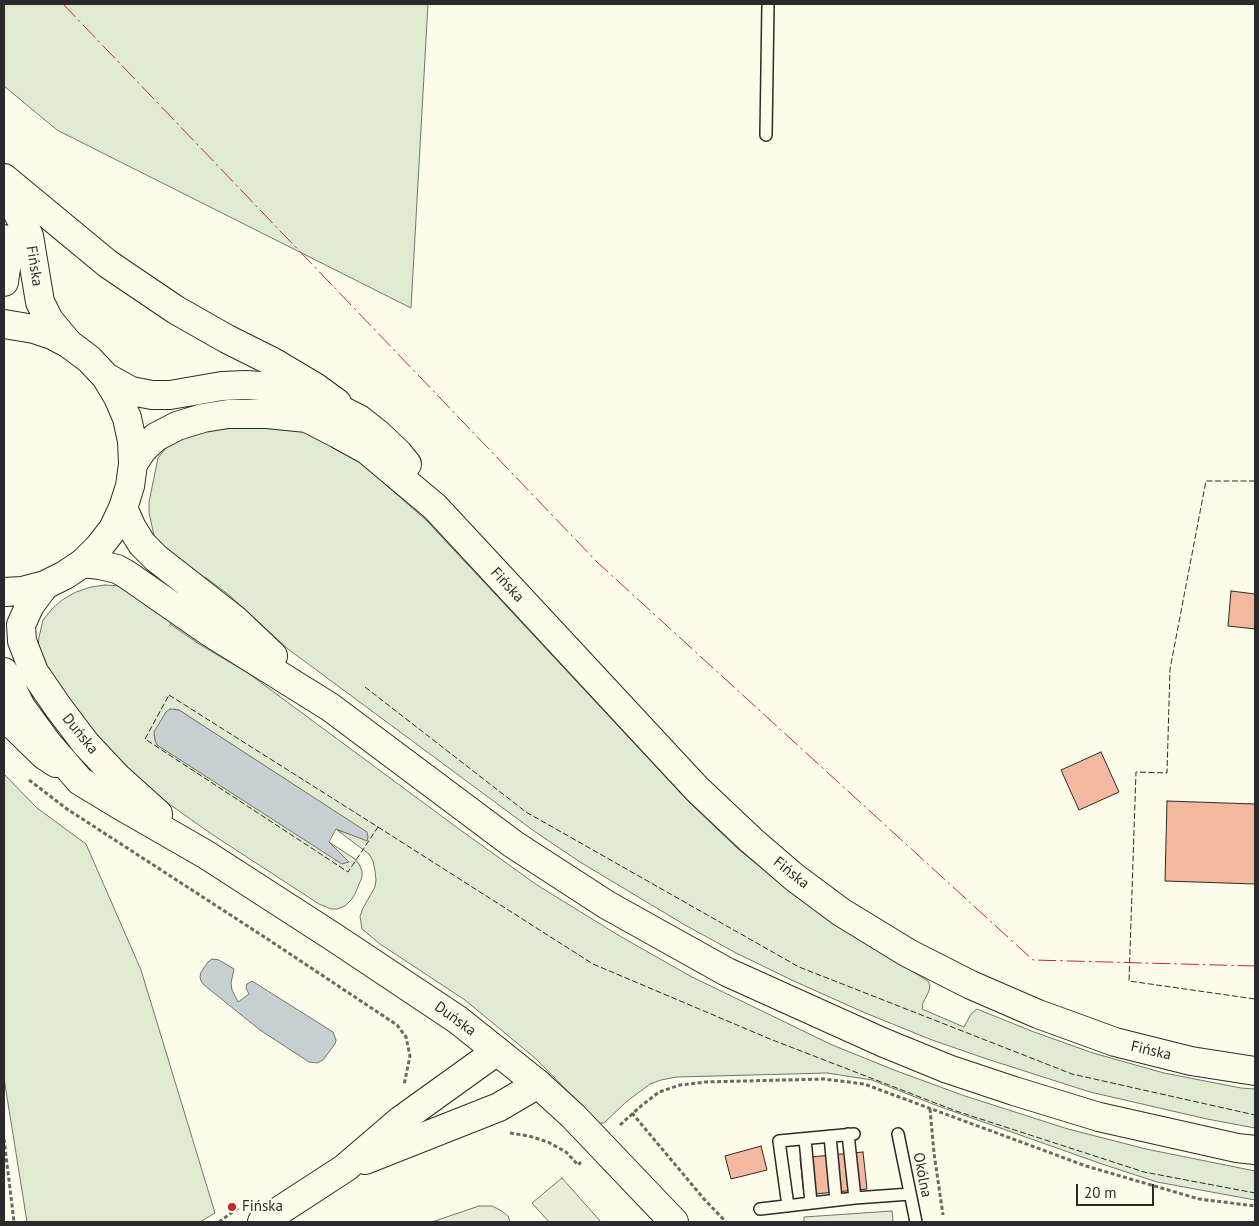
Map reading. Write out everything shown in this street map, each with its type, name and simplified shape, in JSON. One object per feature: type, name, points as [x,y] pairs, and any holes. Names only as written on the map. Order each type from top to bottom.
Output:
[{"type":"main road","points":[[4,178],[115,269],[176,310],[273,362],[315,387],[359,419]]},
{"type":"main road","name":"Fińska","points":[[4,184],[29,236],[40,302],[49,320],[70,344]]},
{"type":"main road","name":"Fińska","points":[[4,239],[6,245],[4,282]]},
{"type":"main road","points":[[4,324],[34,328],[52,335],[70,344],[89,359],[106,378],[118,397],[127,418],[132,441],[133,464],[124,508],[100,547],[83,563],[65,575],[22,591],[4,592]]},
{"type":"main road","name":"Fińska","points":[[106,378],[131,391],[152,395],[170,395],[246,384],[274,387],[329,404],[359,419],[398,453],[414,473],[435,507]]},
{"type":"main road","name":"Fińska","points":[[133,464],[143,449],[156,437],[177,426],[203,418],[228,414],[267,414],[307,418],[338,434],[367,450],[435,507],[697,789],[750,840],[794,877],[841,912],[916,958],[971,985],[1038,1014],[1116,1042],[1191,1061],[1255,1071]]},
{"type":"main road","points":[[124,508],[132,528],[142,544],[156,558],[234,619],[330,707]]},
{"type":"main road","points":[[83,563],[117,569],[126,574],[208,631],[330,707],[513,844],[607,905],[727,972],[882,1042],[957,1072],[1100,1117],[1237,1148],[1255,1150]]},
{"type":"main road","name":"Duńska","points":[[45,584],[30,605],[21,625],[22,641],[34,672],[86,744],[118,778],[205,854]]},
{"type":"main road","name":"Duńska","points":[[4,672],[21,707],[48,744],[80,781],[205,854],[458,1020],[538,1084],[573,1116],[674,1222]]},
{"type":"main road","points":[[4,716],[44,755],[80,781]]},
{"type":"main road","points":[[262,1222],[345,1168],[401,1120],[497,1051]]},
{"type":"main road","points":[[345,1168],[500,1107],[538,1084]]},
{"type":"lane","points":[[766,135],[768,4]]},
{"type":"lane","points":[[788,1206],[779,1141],[851,1134],[855,1198]]},
{"type":"lane","name":"Okólna","points":[[898,1134],[916,1222]]},
{"type":"lane","points":[[830,1136],[836,1200]]},
{"type":"lane","points":[[805,1139],[811,1203]]},
{"type":"lane","points":[[760,1209],[910,1194]]},
{"type":"path","points":[[26,776],[67,810],[397,1025],[406,1037],[410,1056],[403,1090],[393,1106],[401,1120]]},
{"type":"path","points":[[930,1109],[943,1215]]},
{"type":"path","points":[[632,1113],[704,1199],[726,1222]]},
{"type":"path","points":[[507,1133],[529,1136],[548,1142],[566,1152],[578,1165]]},
{"type":"path","points":[[4,1139],[14,1222]]},
{"type":"green space","points":[[4,4],[428,4],[411,308],[57,130],[4,86]]},
{"type":"green space","points":[[266,423],[313,433],[363,463],[426,520],[688,801],[737,848],[792,893],[847,931],[928,981],[930,985],[929,991],[922,1009],[964,1027],[971,1014],[977,1009],[1093,1053],[1164,1073],[1255,1089],[1255,1128],[1090,1092],[932,1040],[863,1012],[736,953],[685,925],[580,862],[534,831],[288,649],[229,595],[205,577],[202,580],[161,547],[154,535],[149,513],[149,502],[158,458],[166,448],[174,439],[187,432]]},
{"type":"green space","points":[[105,585],[121,586],[172,620],[170,624],[199,644],[248,673],[537,885],[618,935],[690,976],[830,1044],[965,1096],[1068,1129],[1146,1149],[1255,1171],[1255,1200],[1157,1182],[938,1106],[872,1080],[827,1073],[677,1077],[661,1080],[650,1084],[626,1102],[604,1123],[599,1123],[535,1058],[465,1000],[380,944],[362,929],[360,916],[375,887],[376,880],[373,861],[369,854],[337,830],[367,840],[366,832],[179,710],[174,709],[154,735],[157,745],[348,862],[329,842],[355,859],[362,871],[362,877],[355,894],[345,906],[331,909],[319,904],[210,833],[165,801],[107,750],[55,688],[38,646],[43,620],[52,609],[62,600],[76,592]]},
{"type":"green space","points":[[4,774],[37,808],[86,844],[141,970],[215,1213],[200,1222],[27,1222],[4,1078]]},
{"type":"shaded area","points":[[170,709],[179,710],[367,832],[367,841],[336,829],[329,842],[349,862],[342,864],[157,745],[154,732],[166,712]]},
{"type":"shaded area","points":[[212,959],[219,960],[234,969],[231,983],[238,1002],[249,994],[246,988],[247,984],[252,981],[333,1032],[336,1040],[335,1044],[323,1060],[317,1063],[309,1062],[260,1030],[204,985],[200,977],[201,972]]},
{"type":"shaded area","points":[[562,1178],[601,1222],[549,1222],[532,1203]]},
{"type":"shaded area","points":[[479,1206],[492,1206],[500,1210],[508,1216],[510,1222],[432,1222]]},
{"type":"shaded area","points":[[892,1211],[893,1222],[804,1222],[804,1217]]},
{"type":"building","points":[[1231,591],[1255,594],[1255,629],[1228,626]]},
{"type":"building","points":[[1101,752],[1119,792],[1079,810],[1061,770]]},
{"type":"building","points":[[1167,801],[1255,804],[1255,884],[1165,881]]},
{"type":"building","points":[[761,1146],[767,1170],[731,1179],[725,1156]]},
{"type":"building","points":[[863,1152],[867,1189],[804,1195],[800,1158]]},
{"type":"fence","points":[[1255,481],[1206,481],[1170,669],[1167,773],[1136,772],[1129,981],[1255,999]]},
{"type":"fence","points":[[365,687],[526,812],[799,967],[1072,1074],[1255,1115]]},
{"type":"fence","points":[[169,695],[378,827],[348,872],[145,739],[169,695]]},
{"type":"fence","points":[[378,827],[593,964],[770,1039],[956,1111],[1144,1172],[1255,1193]]},
{"type":"power","points":[[63,4],[597,562],[1033,960],[1255,966]]},
{"type":"place","name":"Fińska","points":[[232,1207]]}]
